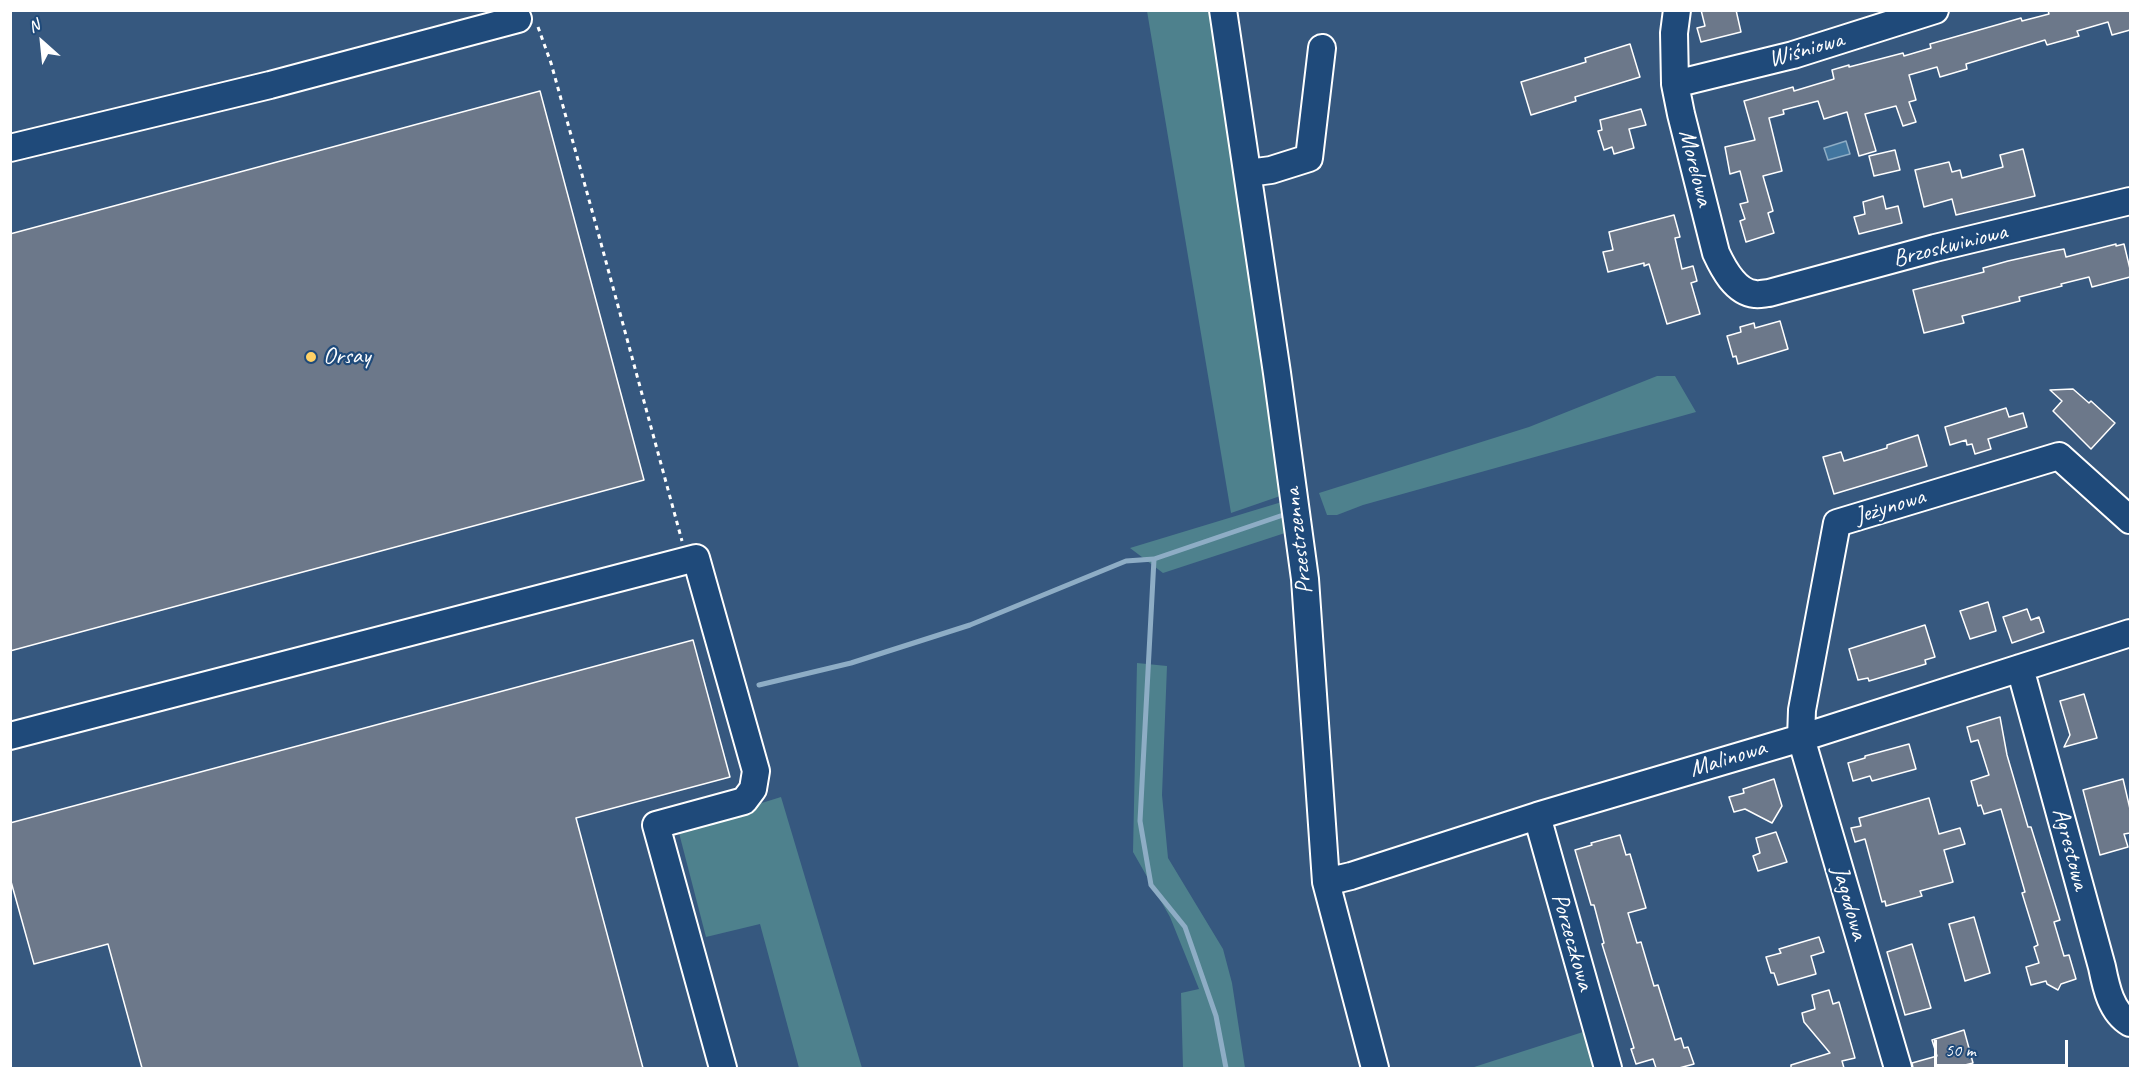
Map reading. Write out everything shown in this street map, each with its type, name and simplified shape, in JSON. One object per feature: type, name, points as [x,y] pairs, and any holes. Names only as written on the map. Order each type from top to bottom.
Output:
[{"type":"street","name":"Przestrzenna","points":[[1223,10],[1305,579],[1326,882],[1375,1068]]},
{"type":"street","name":"Morelowa","points":[[1677,10],[1674,33],[1675,84],[1716,253],[1723,269],[1744,290],[1753,294],[1769,293]]},
{"type":"street","name":"Wiśniowa","points":[[1675,84],[1793,55],[1935,10]]},
{"type":"street","points":[[10,148],[270,85],[518,19]]},
{"type":"street","points":[[1248,173],[1270,170],[1309,158],[1322,48]]},
{"type":"street","name":"Brzoskwiniowa","points":[[1769,293],[2130,201]]},
{"type":"street","name":"Jeżynowa","points":[[1801,738],[1802,710],[1837,524],[2059,456],[2130,520]]},
{"type":"street","points":[[10,736],[696,558],[756,771],[753,789],[744,801],[656,825],[723,1068]]},
{"type":"street","name":"Malinowa","points":[[1326,882],[1537,816],[1801,738],[2130,633]]},
{"type":"street","name":"Agrestowa","points":[[2020,668],[2108,995],[2124,1019],[2130,1023]]},
{"type":"street","name":"Jagodowa","points":[[1801,738],[1898,1068]]},
{"type":"street","name":"Porzeczkowa","points":[[1537,816],[1608,1068]]},
{"type":"path","points":[[518,19],[534,16],[551,63],[687,560]]},
{"type":"green space","points":[[1147,11],[1209,11],[1286,494],[1231,513]]},
{"type":"green space","points":[[1657,376],[1675,376],[1696,412],[1363,505],[1337,515],[1327,515],[1319,493],[1529,427]]},
{"type":"green space","points":[[1285,501],[1285,533],[1163,573],[1130,548]]},
{"type":"green space","points":[[1137,663],[1167,666],[1162,795],[1168,858],[1223,949],[1232,983],[1245,1068],[1183,1068],[1181,993],[1199,989],[1170,917],[1133,852]]},
{"type":"green space","points":[[781,797],[862,1068],[799,1068],[760,924],[706,937],[678,829]]},
{"type":"green space","points":[[1583,1032],[1593,1068],[1471,1068]]},
{"type":"water","points":[[1846,141],[1850,154],[1828,160],[1824,148]]},
{"type":"building","points":[[1701,10],[1736,10],[1741,32],[1701,42],[1697,28],[1705,26]]},
{"type":"building","points":[[2048,10],[2130,10],[2130,30],[2112,35],[2108,22],[2077,31],[2079,36],[2047,45],[2045,40],[1966,64],[1967,69],[1940,77],[1937,67],[1909,75],[1916,100],[1909,102],[1916,122],[1903,126],[1896,106],[1865,114],[1876,151],[1859,156],[1847,112],[1824,119],[1818,101],[1783,110],[1784,114],[1769,118],[1782,171],[1763,176],[1773,211],[1768,213],[1774,233],[1746,242],[1740,221],[1745,219],[1740,204],[1748,202],[1740,171],[1730,174],[1725,147],[1755,140],[1744,101],[1793,87],[1794,91],[1834,79],[1832,70],[1903,53],[1904,56],[1931,48],[1930,44],[2021,18],[2022,21],[2049,14]]},
{"type":"building","points":[[1630,44],[1640,77],[1575,97],[1576,101],[1531,115],[1521,82],[1586,62],[1585,58]]},
{"type":"building","name":"Orsay","points":[[540,91],[644,480],[10,651],[10,234]]},
{"type":"building","points":[[1641,109],[1646,125],[1629,129],[1634,148],[1614,154],[1612,147],[1604,150],[1598,131],[1602,130],[1600,120]]},
{"type":"building","points":[[2023,149],[2035,196],[1956,215],[1952,199],[1924,207],[1915,170],[1949,162],[1952,172],[1960,170],[1962,178],[2003,167],[2000,155]]},
{"type":"building","points":[[1895,150],[1900,170],[1874,176],[1869,156]]},
{"type":"building","points":[[1883,196],[1886,209],[1898,206],[1902,223],[1859,234],[1854,217],[1865,214],[1863,202]]},
{"type":"building","points":[[1674,215],[1680,237],[1675,238],[1682,269],[1693,266],[1697,281],[1691,283],[1700,314],[1667,324],[1649,264],[1644,266],[1644,263],[1608,272],[1603,252],[1613,250],[1609,232]]},
{"type":"building","points":[[2116,244],[2116,246],[2124,244],[2130,277],[2092,287],[2089,277],[2061,284],[2062,286],[2019,297],[2020,301],[1962,316],[1964,323],[1924,333],[1913,290],[1984,272],[1983,268],[2008,261],[2064,249],[2066,257]]},
{"type":"building","points":[[1780,321],[1788,349],[1738,364],[1736,356],[1733,357],[1727,336],[1741,332],[1740,327],[1754,323],[1755,328]]},
{"type":"building","points":[[2073,389],[2089,403],[2091,401],[2115,423],[2091,449],[2053,411],[2062,401],[2050,390]]},
{"type":"building","points":[[2006,408],[2009,417],[2023,413],[2027,427],[1988,439],[1991,449],[1975,454],[1972,444],[1967,445],[1966,440],[1950,445],[1945,427]]},
{"type":"building","points":[[1918,435],[1927,466],[1834,494],[1823,457],[1841,452],[1844,461],[1887,448],[1887,445]]},
{"type":"building","points":[[1988,602],[1996,631],[1970,639],[1960,611]]},
{"type":"building","points":[[2027,609],[2031,620],[2039,617],[2044,632],[2012,643],[2003,617]]},
{"type":"building","points":[[1925,625],[1935,657],[1925,660],[1926,664],[1869,681],[1868,678],[1858,680],[1849,649]]},
{"type":"building","points":[[693,640],[730,777],[576,818],[643,1068],[142,1068],[108,944],[34,964],[10,878],[10,823]]},
{"type":"building","points":[[2084,694],[2097,738],[2064,747],[2070,735],[2060,701]]},
{"type":"building","points":[[2000,717],[2007,755],[2028,827],[2031,827],[2060,920],[2054,922],[2064,956],[2069,955],[2076,979],[2061,984],[2058,990],[2046,981],[2031,985],[2026,967],[2039,963],[2034,947],[2038,945],[2001,809],[1984,814],[1981,805],[1978,806],[1971,781],[1989,775],[1978,740],[1971,742],[1967,727]]},
{"type":"building","points":[[1909,744],[1916,769],[1872,781],[1870,776],[1853,781],[1848,763]]},
{"type":"building","points":[[1774,779],[1782,806],[1772,823],[1745,809],[1734,812],[1729,797],[1744,793],[1743,789]]},
{"type":"building","points":[[2123,779],[2130,809],[2130,833],[2124,834],[2128,847],[2100,855],[2083,790]]},
{"type":"building","points":[[1929,798],[1939,834],[1960,828],[1965,844],[1944,850],[1953,882],[1920,891],[1922,896],[1886,906],[1885,901],[1882,902],[1865,839],[1855,842],[1851,828],[1861,826],[1859,818]]},
{"type":"building","points":[[1776,832],[1787,862],[1758,871],[1753,856],[1760,853],[1756,838]]},
{"type":"building","points":[[1620,835],[1626,855],[1630,854],[1646,908],[1628,913],[1637,943],[1641,942],[1654,986],[1658,985],[1675,1040],[1681,1038],[1684,1048],[1688,1047],[1694,1064],[1679,1068],[1656,1068],[1653,1059],[1636,1064],[1631,1049],[1634,1048],[1602,944],[1604,943],[1594,905],[1591,905],[1575,850]]},
{"type":"building","points":[[1974,917],[1990,973],[1965,981],[1949,924]]},
{"type":"building","points":[[1819,937],[1824,952],[1811,956],[1816,974],[1778,985],[1766,957],[1781,953],[1779,949]]},
{"type":"building","points":[[1912,944],[1931,1008],[1905,1015],[1887,952]]},
{"type":"building","points":[[1829,990],[1833,1004],[1839,1002],[1855,1058],[1842,1061],[1844,1068],[1791,1068],[1791,1065],[1830,1053],[1804,1022],[1802,1013],[1815,1009],[1812,995]]},
{"type":"building","points":[[1964,1030],[1973,1063],[1953,1068],[1913,1068],[1912,1063],[1937,1056],[1932,1040]]},
{"type":"waterway","points":[[1226,1068],[1216,1016],[1185,927],[1151,885],[1140,821],[1154,559],[1289,513]]},
{"type":"waterway","points":[[759,685],[851,663],[970,625],[1126,561],[1154,559]]},
{"type":"place","name":"Orsay","points":[[311,357]]}]
